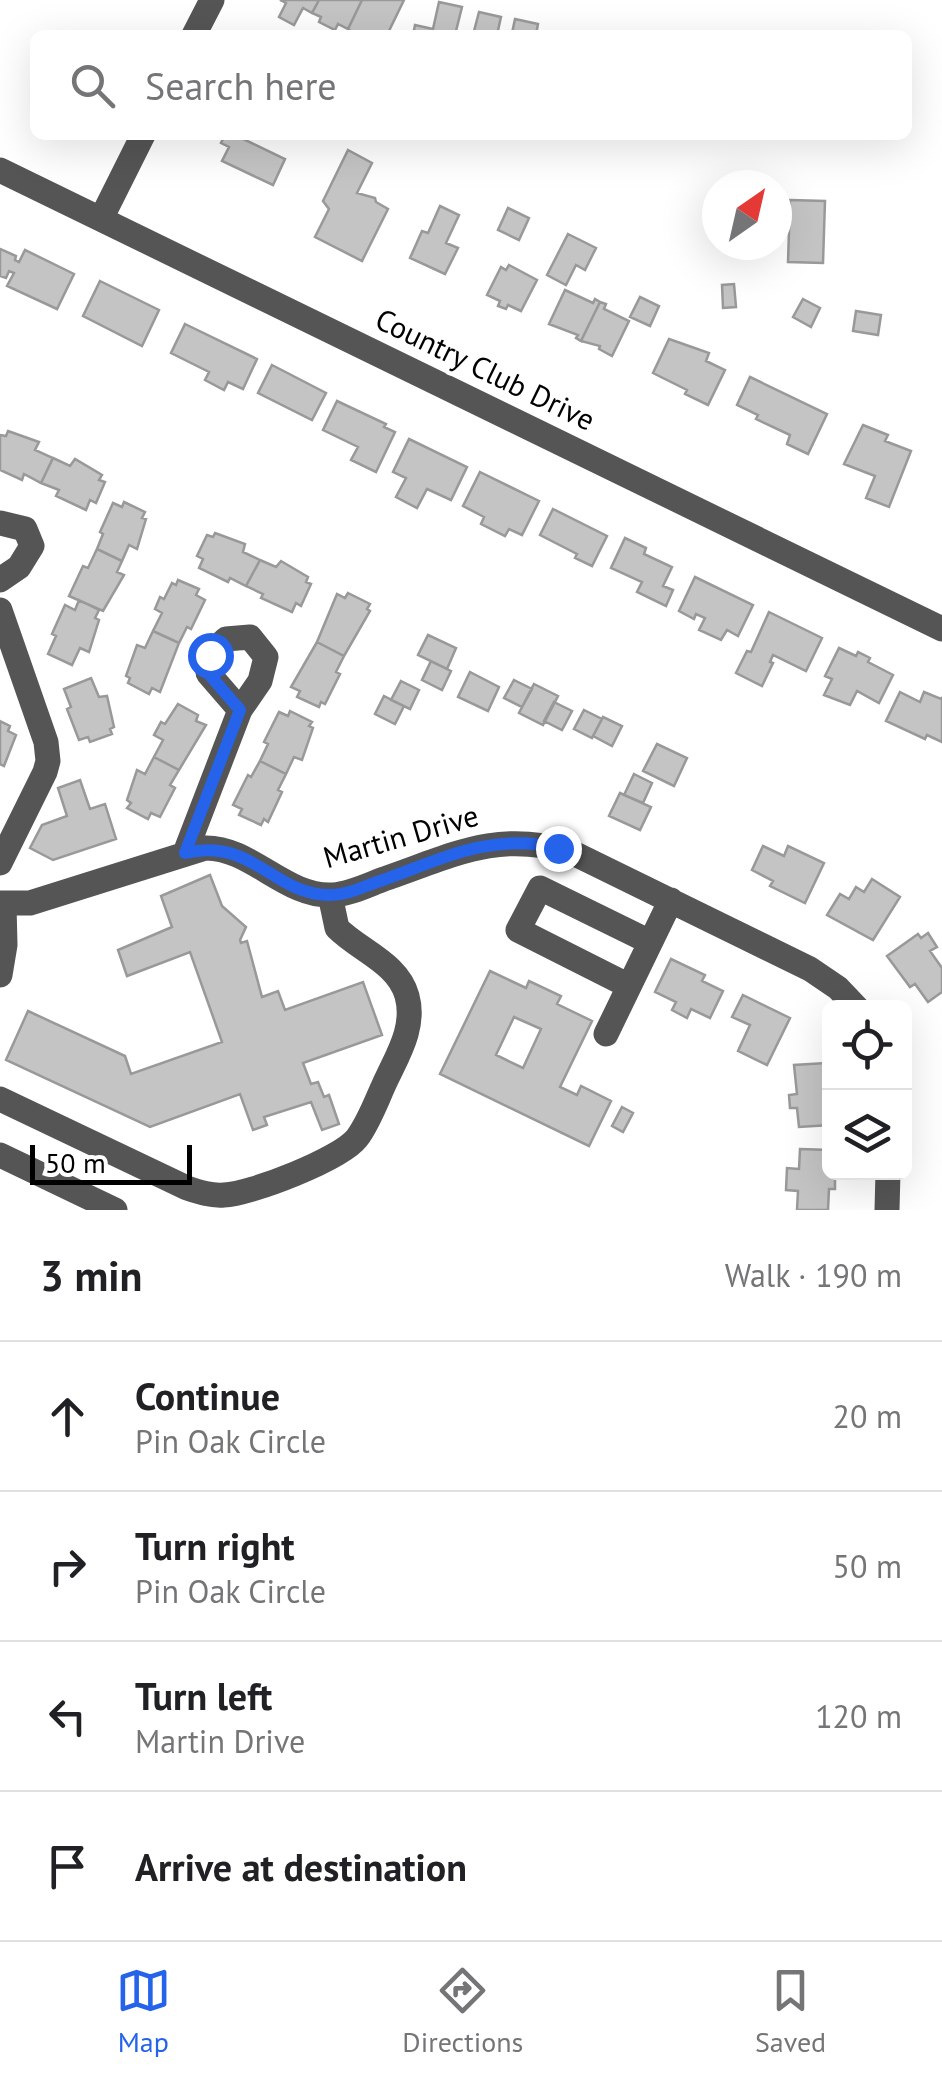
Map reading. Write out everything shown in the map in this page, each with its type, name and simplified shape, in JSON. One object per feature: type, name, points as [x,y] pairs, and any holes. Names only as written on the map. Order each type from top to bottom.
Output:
[{"type":"street","points":[[197,30],[212,0]]},
{"type":"street","points":[[101,219],[141,140]]},
{"type":"street","name":"Country Club Drive","points":[[0,170],[942,629]]},
{"type":"street","points":[[0,523],[25,529],[32,546],[20,567],[0,580]]},
{"type":"street","points":[[0,610],[46,742],[48,761],[0,863]]},
{"type":"street","points":[[185,853],[240,710]]},
{"type":"street","name":"Martin Drive","points":[[2,904],[30,903],[205,848],[230,851],[294,885],[330,896],[487,844],[533,842],[569,851],[810,969],[849,1000]]},
{"type":"street","points":[[629,986],[518,930],[540,888],[650,942]]},
{"type":"street","points":[[0,1099],[206,1194],[228,1196],[324,1163],[343,1152],[358,1138],[405,1042],[409,1013],[402,982],[391,968],[337,928],[330,896]]},
{"type":"street","points":[[606,1034],[671,900]]},
{"type":"street","points":[[0,975],[5,945],[2,904]]},
{"type":"street","points":[[0,1156],[115,1210]]},
{"type":"street","points":[[887,1210],[888,1180]]},
{"type":"building","points":[[280,0],[319,0],[312,13],[303,8],[294,25],[279,17],[286,3]]},
{"type":"building","points":[[319,0],[362,0],[348,29],[338,24],[335,30],[319,22],[321,17],[312,13]]},
{"type":"building","points":[[362,0],[404,0],[389,30],[348,29]]},
{"type":"building","points":[[439,2],[462,7],[456,30],[414,30],[415,25],[433,29]]},
{"type":"building","points":[[479,12],[501,17],[498,30],[474,30]]},
{"type":"building","points":[[515,19],[538,24],[537,30],[513,30]]},
{"type":"building","points":[[245,140],[285,159],[273,185],[222,161],[229,147],[221,143]]},
{"type":"building","points":[[348,150],[372,163],[357,193],[375,198],[388,209],[362,261],[315,237],[329,209],[323,201]]},
{"type":"building","points":[[792,200],[825,201],[823,263],[788,262],[792,260]]},
{"type":"building","points":[[440,206],[459,215],[446,243],[458,248],[445,274],[410,258],[422,231],[428,233]]},
{"type":"building","points":[[508,208],[529,218],[519,240],[498,230]]},
{"type":"building","points":[[568,234],[596,248],[585,270],[576,265],[566,285],[547,275]]},
{"type":"building","points":[[0,249],[16,256],[19,262],[25,250],[74,274],[57,309],[7,286],[14,273],[9,271],[6,278],[0,276]]},
{"type":"building","points":[[509,265],[537,280],[521,311],[508,305],[506,309],[498,306],[500,301],[487,295],[501,267],[506,270]]},
{"type":"building","points":[[100,281],[159,310],[142,346],[83,316]]},
{"type":"building","points":[[734,284],[736,307],[723,308],[722,285]]},
{"type":"building","points":[[565,290],[593,303],[595,299],[600,302],[581,341],[576,338],[578,335],[549,324]]},
{"type":"building","points":[[640,297],[659,306],[650,326],[630,317]]},
{"type":"building","points":[[803,299],[820,308],[811,327],[793,317]]},
{"type":"building","points":[[600,302],[606,304],[604,309],[629,321],[612,356],[600,346],[581,341]]},
{"type":"building","points":[[856,311],[881,315],[878,335],[853,331]]},
{"type":"building","points":[[185,324],[257,359],[243,389],[228,382],[224,390],[205,380],[209,372],[171,353]]},
{"type":"building","points":[[669,339],[709,353],[706,361],[725,370],[708,405],[653,373]]},
{"type":"building","points":[[272,365],[326,393],[312,420],[258,393]]},
{"type":"building","points":[[750,377],[827,414],[808,454],[787,444],[790,435],[737,405]]},
{"type":"building","points":[[337,401],[395,432],[376,472],[351,460],[358,447],[323,430]]},
{"type":"building","points":[[863,425],[888,435],[885,441],[911,451],[889,507],[866,498],[875,476],[844,464]]},
{"type":"building","points":[[8,431],[39,442],[35,450],[53,458],[41,483],[24,474],[22,480],[0,470],[0,435],[6,436]]},
{"type":"building","points":[[409,439],[467,467],[451,500],[427,489],[417,508],[396,497],[406,478],[393,472]]},
{"type":"building","points":[[53,458],[70,466],[75,459],[102,475],[99,480],[105,482],[96,503],[90,500],[86,510],[56,496],[59,490],[41,483]]},
{"type":"building","points":[[480,472],[539,501],[522,535],[509,529],[505,536],[481,524],[484,517],[463,506]]},
{"type":"building","points":[[124,502],[145,512],[142,518],[146,519],[137,549],[129,545],[122,561],[97,549],[113,503],[122,507]]},
{"type":"building","points":[[553,509],[607,536],[592,566],[540,535]]},
{"type":"building","points":[[215,533],[245,544],[243,552],[260,560],[246,586],[199,568],[203,559],[197,556],[207,535],[213,537]]},
{"type":"building","points":[[625,538],[646,548],[644,554],[672,567],[663,586],[673,590],[666,606],[637,592],[642,582],[611,568]]},
{"type":"building","points":[[97,549],[122,561],[117,572],[124,575],[103,611],[69,596],[83,566],[88,568]]},
{"type":"building","points":[[260,560],[276,567],[281,561],[308,577],[306,582],[311,584],[301,606],[296,603],[292,612],[261,598],[263,594],[246,586]]},
{"type":"building","points":[[695,577],[753,605],[738,636],[727,630],[721,640],[699,630],[705,618],[696,614],[694,619],[679,611]]},
{"type":"building","points":[[178,580],[199,589],[196,595],[205,600],[191,629],[187,627],[179,643],[153,631],[162,613],[155,609],[160,597],[164,599],[172,583],[176,585]]},
{"type":"building","points":[[348,593],[370,604],[370,611],[344,656],[317,642],[337,594],[345,598]]},
{"type":"building","points":[[79,600],[99,610],[95,618],[99,620],[89,652],[80,648],[72,665],[48,654],[65,605],[75,610]]},
{"type":"building","points":[[769,612],[822,638],[806,671],[773,655],[762,686],[736,673],[747,651],[751,652]]},
{"type":"building","points":[[153,631],[179,643],[160,692],[152,688],[149,694],[128,683],[130,678],[126,676],[137,645],[145,648]]},
{"type":"building","points":[[428,635],[456,648],[447,669],[418,655]]},
{"type":"building","points":[[317,642],[344,656],[336,672],[340,674],[325,704],[321,702],[319,707],[297,697],[300,691],[291,687]]},
{"type":"building","points":[[839,648],[870,658],[868,662],[893,675],[879,703],[857,691],[850,705],[824,695],[832,679],[825,676]]},
{"type":"building","points":[[431,661],[451,671],[442,690],[422,680]]},
{"type":"building","points":[[470,672],[499,687],[488,711],[458,697]]},
{"type":"building","points":[[91,678],[99,697],[107,696],[114,727],[110,729],[112,734],[90,742],[88,737],[79,740],[64,689]]},
{"type":"building","points":[[514,680],[532,689],[522,707],[504,698]]},
{"type":"building","points":[[401,681],[419,690],[410,709],[391,700]]},
{"type":"building","points":[[534,684],[558,696],[543,725],[519,713]]},
{"type":"building","points":[[900,692],[920,702],[924,692],[942,697],[942,742],[927,735],[925,739],[886,721]]},
{"type":"building","points":[[384,696],[404,706],[395,724],[375,714]]},
{"type":"building","points":[[554,702],[572,711],[562,730],[544,721]]},
{"type":"building","points":[[178,704],[198,715],[196,721],[206,725],[179,770],[154,757],[163,740],[154,735]]},
{"type":"building","points":[[584,710],[602,719],[592,738],[574,729]]},
{"type":"building","points":[[290,711],[312,722],[309,726],[313,728],[302,760],[294,757],[286,774],[260,761],[268,744],[264,742],[279,712],[288,716]]},
{"type":"building","points":[[603,717],[622,726],[612,746],[593,736]]},
{"type":"building","points":[[0,721],[16,735],[4,766],[0,764]]},
{"type":"building","points":[[657,744],[687,758],[674,786],[643,771]]},
{"type":"building","points":[[154,757],[179,770],[170,785],[175,788],[160,817],[151,813],[148,819],[127,808],[131,803],[127,800],[137,770],[145,774]]},
{"type":"building","points":[[260,761],[286,774],[268,822],[264,819],[261,825],[239,815],[242,809],[233,805]]},
{"type":"building","points":[[634,774],[652,783],[643,803],[624,795]]},
{"type":"building","points":[[80,780],[90,809],[105,804],[116,839],[53,860],[30,848],[42,825],[67,816],[58,788]]},
{"type":"building","points":[[620,793],[651,807],[640,830],[609,816]]},
{"type":"building","points":[[763,846],[784,856],[788,846],[824,863],[805,903],[770,886],[773,881],[752,870]]},
{"type":"building","points":[[210,875],[222,906],[246,927],[240,940],[247,941],[262,997],[278,991],[285,1010],[363,982],[382,1035],[303,1063],[311,1084],[318,1082],[324,1097],[329,1095],[339,1124],[322,1130],[311,1102],[264,1117],[267,1125],[253,1130],[240,1094],[150,1127],[6,1060],[28,1011],[125,1056],[131,1074],[222,1042],[190,952],[127,976],[118,950],[172,927],[161,896]]},
{"type":"building","points":[[872,879],[900,897],[873,940],[827,915],[840,894],[849,899],[856,887],[864,892]]},
{"type":"building","points":[[928,933],[937,947],[930,951],[942,968],[942,992],[928,1002],[915,984],[910,987],[887,956],[918,934],[921,938]]},
{"type":"building","points":[[671,959],[705,975],[702,981],[723,991],[710,1018],[691,1009],[687,1018],[672,1010],[676,1002],[655,992]]},
{"type":"building","points":[[490,971],[526,988],[529,981],[561,996],[557,1004],[592,1021],[560,1087],[577,1095],[581,1086],[611,1101],[589,1146],[440,1074]],"holes":[[[514,1017],[541,1029],[523,1068],[496,1055]]]},
{"type":"building","points":[[743,995],[790,1018],[767,1065],[738,1051],[750,1025],[732,1017]]},
{"type":"building","points":[[822,1063],[822,1126],[799,1127],[797,1108],[790,1108],[789,1095],[797,1094],[794,1065]]},
{"type":"building","points":[[622,1107],[633,1113],[623,1132],[612,1126]]},
{"type":"building","points":[[800,1149],[822,1150],[822,1180],[835,1180],[835,1189],[829,1189],[828,1210],[797,1210],[798,1191],[786,1190],[787,1168],[799,1169]]},
{"type":"route","points":[[210,655],[208,673],[240,710],[185,853],[205,848],[230,851],[294,885],[330,896],[487,844],[533,842],[558,848]]}]
